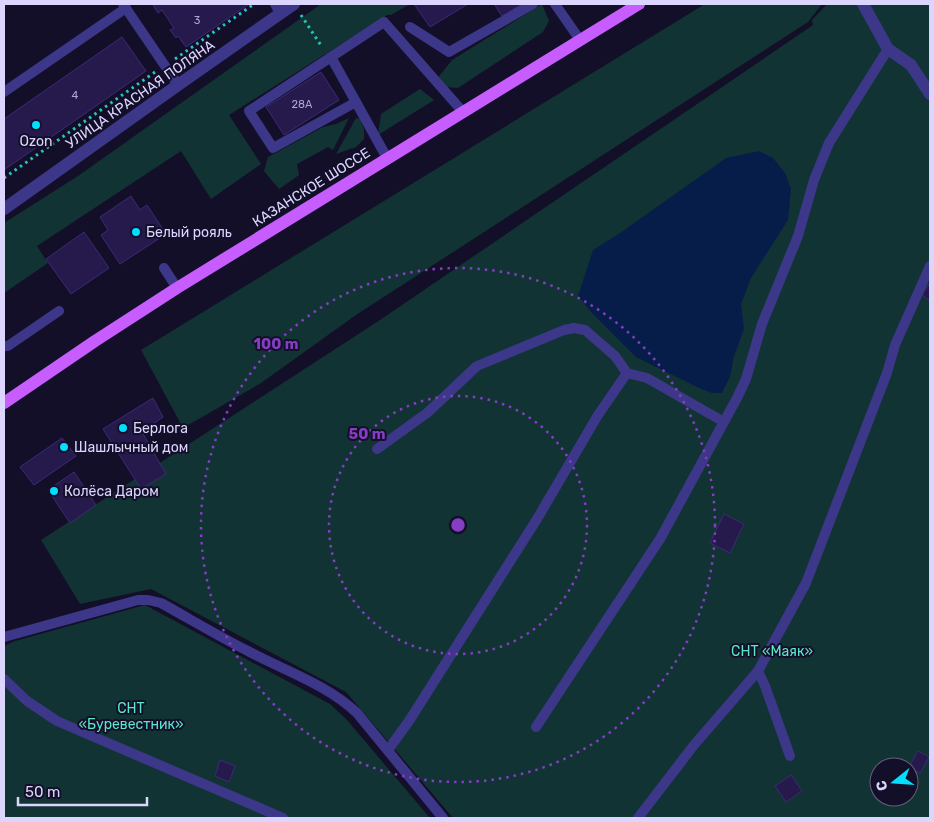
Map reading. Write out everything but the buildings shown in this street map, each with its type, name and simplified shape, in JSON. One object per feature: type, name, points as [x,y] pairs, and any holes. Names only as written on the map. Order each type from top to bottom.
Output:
[{"type":"main road","name":"КАЗАНСКОЕ ШОССЕ","points":[[4,403],[177,288],[639,4]]},
{"type":"street","name":"УЛИЦА КРАСНАЯ ПОЛЯНА","points":[[5,207],[178,85],[277,8],[294,4]]},
{"type":"street","points":[[863,4],[888,49],[911,65],[930,94]]},
{"type":"lane","points":[[410,28],[449,52],[532,4]]},
{"type":"lane","points":[[555,4],[580,40]]},
{"type":"lane","points":[[4,92],[124,6],[178,85]]},
{"type":"lane","points":[[356,102],[273,148],[249,111],[384,22],[463,112]]},
{"type":"lane","points":[[536,727],[660,539],[724,422],[746,379],[762,324],[798,236],[814,180],[829,144],[888,49]]},
{"type":"lane","points":[[331,57],[387,158]]},
{"type":"lane","points":[[638,818],[694,745],[758,671],[806,582],[887,373],[895,345],[930,266]]},
{"type":"lane","points":[[164,268],[177,288]]},
{"type":"lane","points":[[4,346],[8,346],[59,311]]},
{"type":"lane","points":[[377,449],[427,413],[477,366],[564,330],[574,328],[585,330],[614,356],[628,373],[647,378],[724,422]]},
{"type":"lane","points":[[388,750],[409,721],[532,528],[598,415],[628,373]]},
{"type":"lane","points":[[4,637],[138,600],[148,600],[161,604],[249,652],[294,672],[337,696],[357,713],[443,818]]},
{"type":"lane","points":[[758,671],[790,756]]},
{"type":"lane","points":[[4,679],[27,702],[57,721],[283,818]]},
{"type":"path","points":[[4,178],[254,4]]},
{"type":"path","points":[[294,4],[324,49]]},
{"type":"green space","points":[[321,4],[408,5],[391,15],[387,15],[229,115],[261,164],[211,199],[181,151],[37,246],[48,263],[4,293],[4,223],[78,176]]},
{"type":"green space","points":[[542,4],[549,21],[543,32],[458,88],[446,87],[437,79],[452,60]]},
{"type":"green space","points":[[705,4],[822,4],[808,22],[356,315],[261,383],[183,428],[141,350]]},
{"type":"green space","name":"СНТ «Маяк»","points":[[827,4],[930,4],[930,818],[453,818],[346,692],[151,589],[80,604],[41,540],[380,320],[813,25],[812,20]]},
{"type":"green space","points":[[420,89],[434,100],[378,135],[381,114]]},
{"type":"green space","points":[[349,118],[333,150],[328,147],[297,164],[299,175],[279,189],[264,171],[268,157],[323,127]]},
{"type":"green space","points":[[356,118],[360,119],[364,129],[364,139],[356,147],[336,154]]},
{"type":"green space","name":"СНТ «Буревестник»","points":[[145,605],[330,704],[347,720],[430,818],[4,818],[4,646],[15,641]]},
{"type":"water","points":[[759,151],[773,158],[785,173],[791,189],[788,220],[751,278],[741,304],[744,329],[734,356],[730,377],[722,393],[712,393],[636,357],[593,314],[578,296],[593,250],[726,158]]},
{"type":"place","name":"Ozon","points":[[36,125]]},
{"type":"place","name":"Белый рояль","points":[[136,232]]},
{"type":"place","name":"Берлога","points":[[123,428]]},
{"type":"place","name":"Шашлычный дом","points":[[64,447]]},
{"type":"place","name":"Колёса Даром","points":[[54,491]]}]
